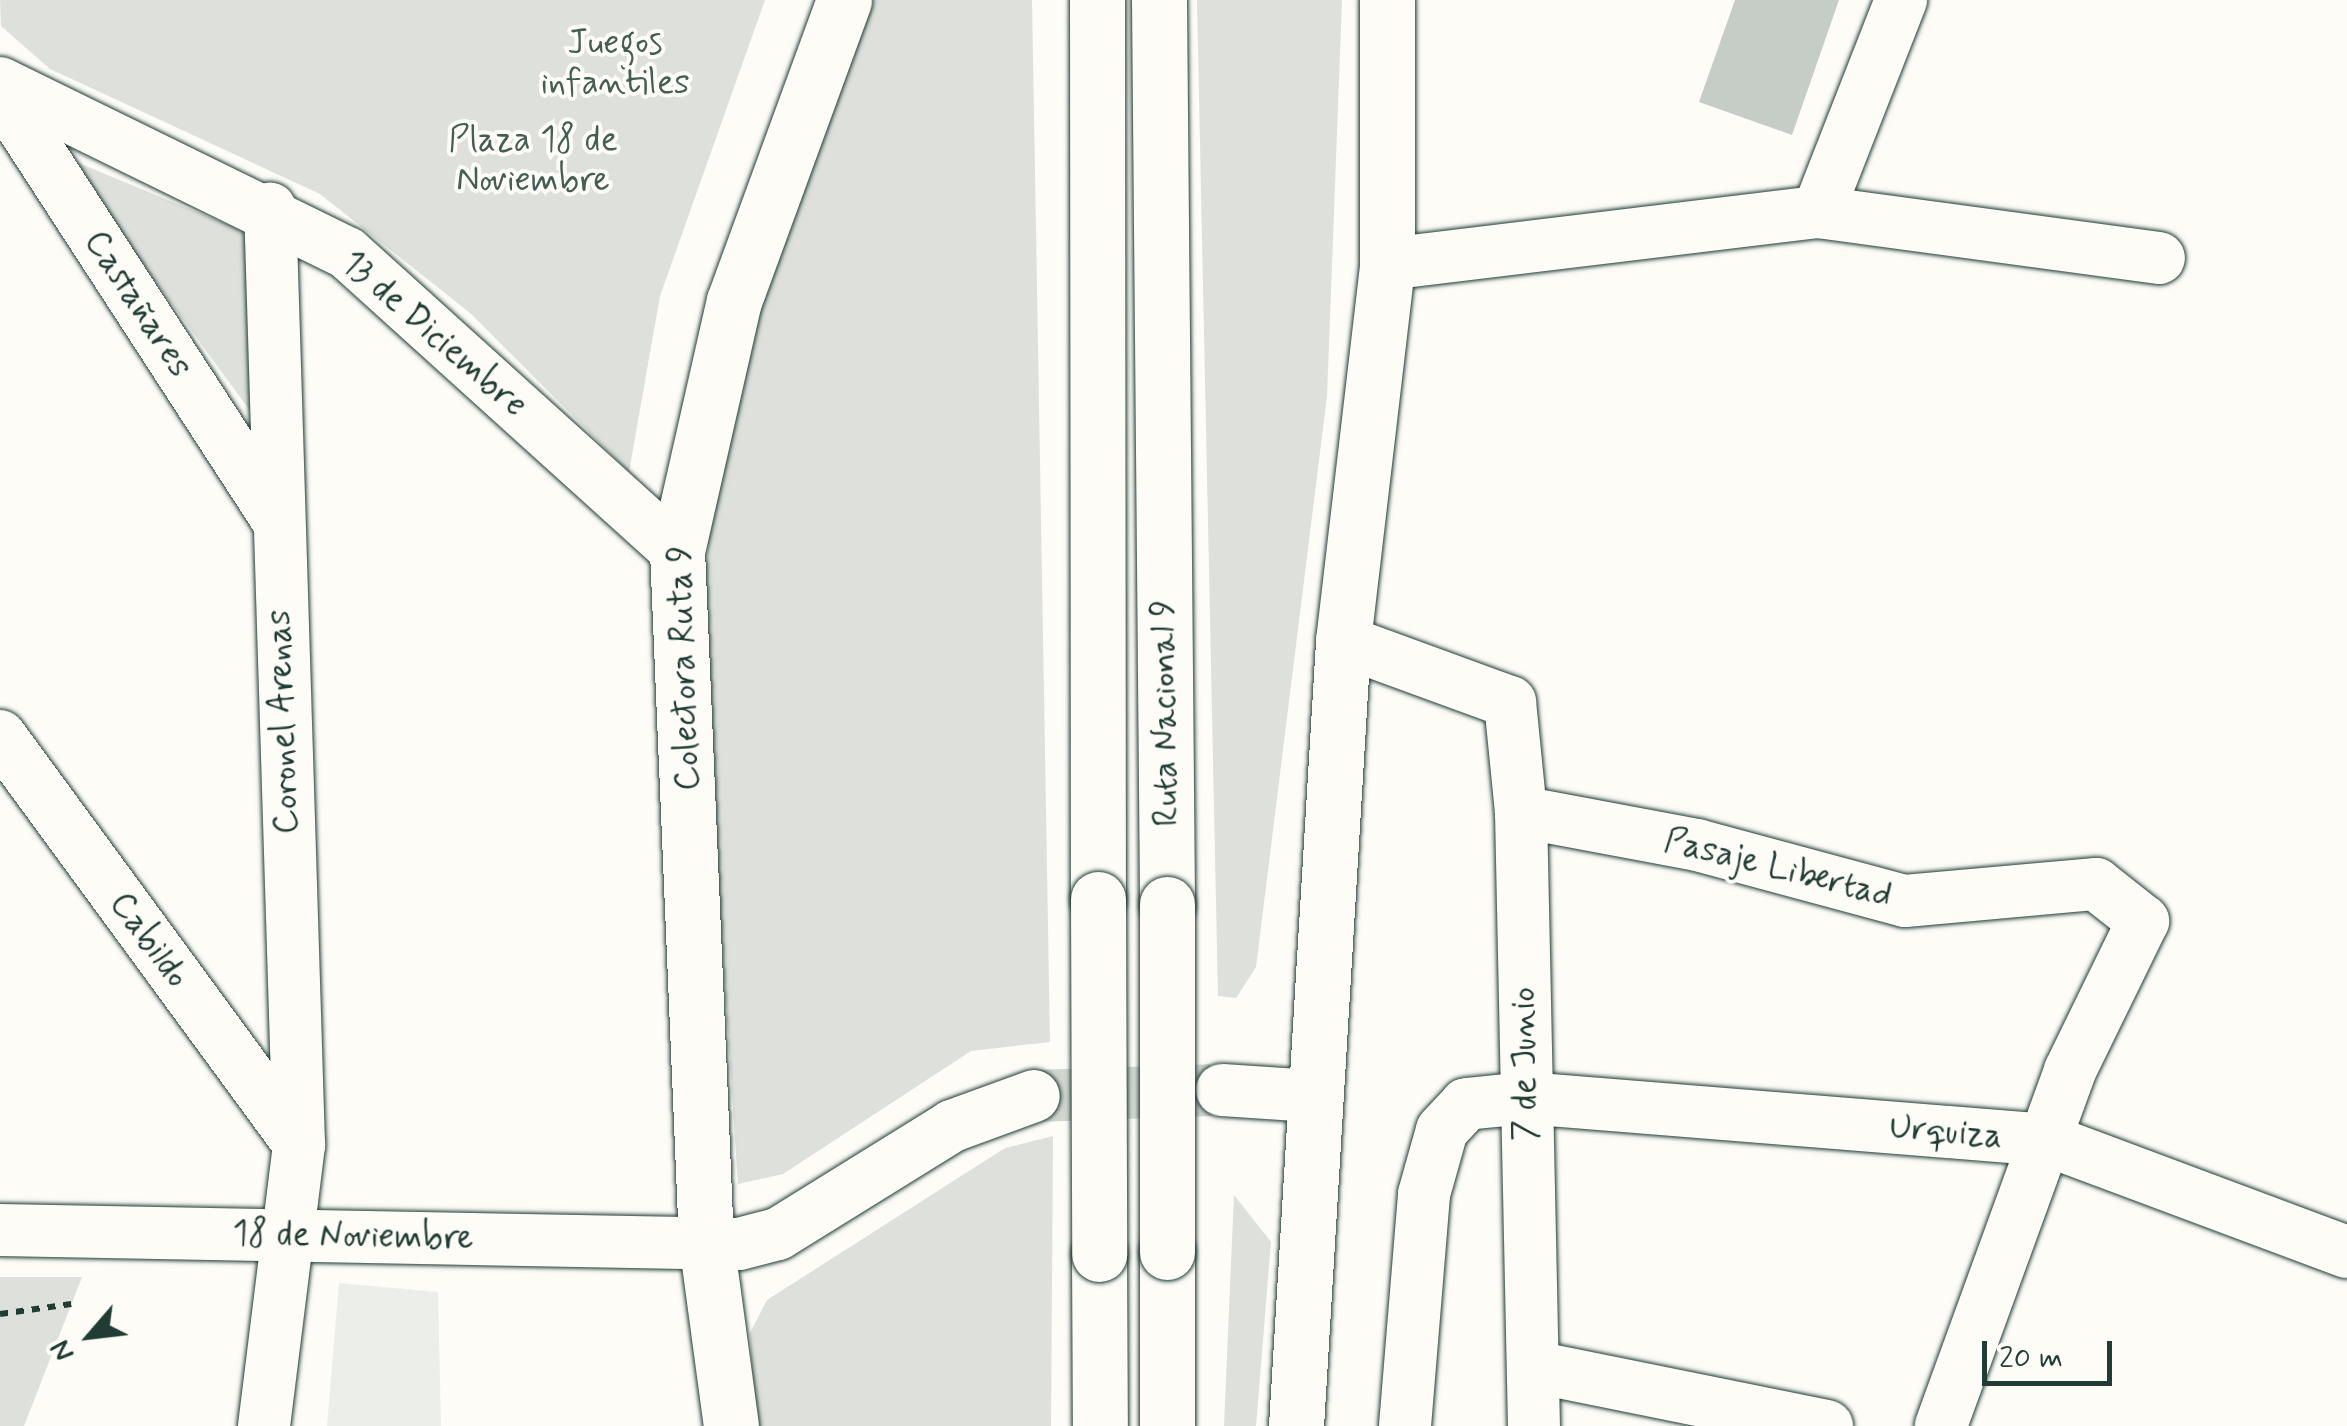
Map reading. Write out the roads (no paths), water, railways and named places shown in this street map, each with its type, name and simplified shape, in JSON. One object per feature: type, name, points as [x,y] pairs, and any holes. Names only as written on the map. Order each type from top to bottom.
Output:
[{"type":"main road","name":"Colectora Ruta 9","points":[[731,1426],[706,1242],[676,551],[734,301],[844,0]]},
{"type":"main road","name":"Ruta Nacional 9","points":[[1097,0],[1100,1426]]},
{"type":"main road","name":"Ruta Nacional 9","points":[[1158,0],[1167,904],[1167,1426]]},
{"type":"main road","points":[[1296,1426],[1343,641],[1388,264],[1387,0]]},
{"type":"street","points":[[1818,212],[1901,0]]},
{"type":"street","name":"13 de Diciembre","points":[[0,83],[270,208],[347,253],[676,551]]},
{"type":"street","name":"Castañares","points":[[0,92],[275,516]]},
{"type":"street","name":"Coronel Arenas","points":[[264,1426],[294,1235],[298,1144],[275,516],[270,208]]},
{"type":"street","points":[[1388,264],[1818,212],[2159,258]]},
{"type":"street","name":"7 de Junio","points":[[1343,641],[1510,702],[1521,812],[1534,1426]]},
{"type":"street","name":"Cabildo","points":[[0,736],[298,1144]]},
{"type":"street","name":"Pasaje Libertad","points":[[1521,812],[1697,845],[1905,901],[2096,884],[2143,921],[2070,1071],[2048,1140]]},
{"type":"street","points":[[1222,1090],[1313,1096]]},
{"type":"street","name":"18 de Noviembre","points":[[0,1230],[706,1242],[778,1234],[952,1126],[1034,1096]]},
{"type":"street","name":"Urquiza","points":[[1405,1426],[1424,1194],[1442,1130],[1466,1104],[1525,1098],[2048,1140],[2347,1252]]},
{"type":"street","points":[[1941,1426],[2048,1140]]},
{"type":"street","points":[[1534,1367],[1827,1426]]},
{"type":"tunnel","points":[[1034,1096],[1211,1090]]},
{"type":"park label","name":"Juegos infantiles","points":[[615,63]]},
{"type":"park label","name":"Plaza 18 de Noviembre","points":[[533,160]]}]
